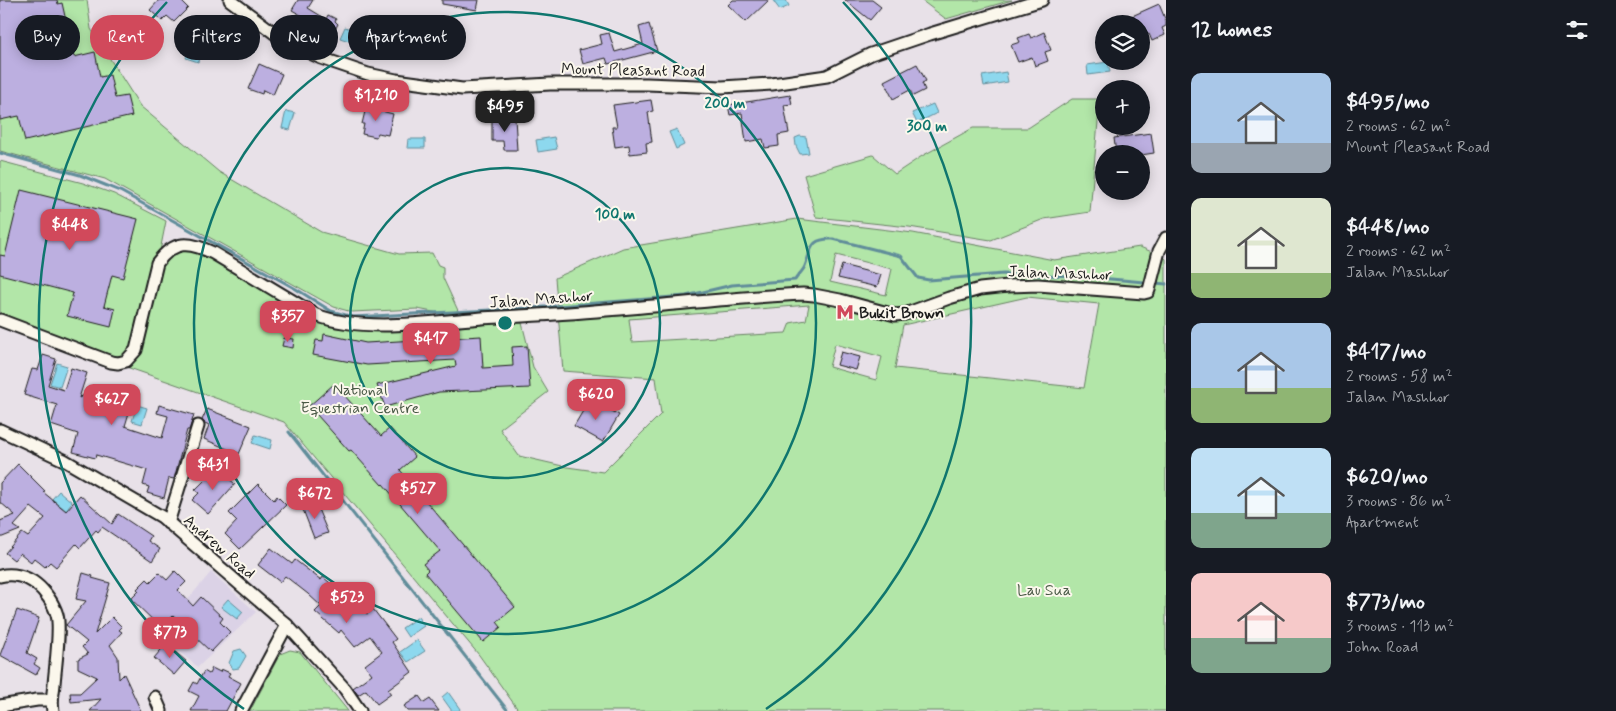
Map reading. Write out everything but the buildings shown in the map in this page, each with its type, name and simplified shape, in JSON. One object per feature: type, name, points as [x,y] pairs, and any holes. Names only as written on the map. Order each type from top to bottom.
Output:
[{"type":"street","name":"Mount Pleasant Road","points":[[230,0],[285,40],[321,58],[368,74],[396,80],[468,90],[559,84],[647,84],[722,87],[772,84],[827,76],[871,54],[1042,0]]},
{"type":"street","name":"Jalan Mashhor","points":[[0,320],[111,362],[126,361],[136,350],[157,263],[165,252],[183,245],[203,248],[213,253],[316,315],[332,321],[354,324],[420,323],[803,294],[840,300],[886,314],[900,315],[980,289],[1008,286],[1038,285],[1144,293],[1148,292],[1160,251],[1166,238]]},
{"type":"street","points":[[168,523],[198,426]]},
{"type":"street","name":"Andrew Road","points":[[0,430],[64,460],[162,517],[287,625],[345,688],[360,711]]},
{"type":"street","points":[[0,576],[8,574],[29,578],[42,589],[57,616],[58,635],[52,705],[38,700],[0,706]]},
{"type":"street","points":[[241,711],[287,625]]},
{"type":"street","points":[[155,697],[161,711]]},
{"type":"shaded area","points":[[211,572],[256,612],[198,667],[158,635]]},
{"type":"green space","points":[[0,0],[87,0],[90,22],[90,60],[111,60],[140,106],[219,172],[321,232],[399,254],[432,253],[438,265],[443,267],[443,278],[461,317],[417,309],[352,312],[334,307],[105,179],[0,151]]},
{"type":"green space","points":[[921,0],[1012,0],[946,19]]},
{"type":"green space","points":[[1072,99],[1095,99],[1095,135],[1097,135],[1090,212],[1044,219],[991,240],[909,227],[816,217],[804,175],[873,155],[895,174],[922,156],[973,128],[1028,128]]},
{"type":"green space","points":[[0,161],[83,183],[114,194],[166,221],[158,261],[166,253],[195,247],[334,321],[470,320],[522,323],[533,367],[548,392],[500,429],[519,456],[567,467],[603,472],[661,414],[656,378],[563,371],[555,278],[623,248],[797,219],[913,233],[1054,260],[1140,247],[1166,259],[1166,711],[519,711],[479,655],[284,422],[115,363],[0,320]],"holes":[[[836,255],[892,269],[886,295],[830,282]],[[1027,297],[1099,304],[1084,388],[895,368],[903,325]],[[809,305],[806,320],[790,323],[786,333],[632,342],[629,319]],[[835,344],[882,357],[876,380],[829,367]]]},
{"type":"green space","points":[[290,650],[300,652],[348,711],[250,711],[280,654]]},
{"type":"water","points":[[774,0],[786,0],[789,6],[780,10]]},
{"type":"water","points":[[345,27],[348,28],[348,41],[340,38]]},
{"type":"water","points":[[1095,64],[1095,70],[1110,70],[1110,72],[1088,75],[1087,65]]},
{"type":"water","points":[[1006,72],[1008,82],[984,86],[982,76]]},
{"type":"water","points":[[933,104],[937,113],[917,123],[912,113]]},
{"type":"water","points":[[286,111],[295,113],[290,130],[282,128]]},
{"type":"water","points":[[677,129],[684,145],[676,149],[669,132]]},
{"type":"water","points":[[800,136],[806,137],[809,153],[800,154],[795,138]]},
{"type":"water","points":[[554,137],[557,149],[538,152],[536,140]]},
{"type":"water","points":[[408,139],[425,139],[425,148],[407,148]]},
{"type":"water","points":[[57,363],[67,366],[60,387],[50,384]]},
{"type":"water","points":[[137,405],[147,408],[142,424],[132,421]]},
{"type":"water","points":[[255,435],[272,440],[270,449],[252,443]]},
{"type":"water","points":[[59,491],[72,502],[68,507],[80,517],[78,520],[52,499]]},
{"type":"water","points":[[355,589],[366,599],[360,606],[349,596]]},
{"type":"water","points":[[228,599],[243,612],[237,619],[221,607]]},
{"type":"water","points":[[418,617],[424,626],[408,637],[402,628]]},
{"type":"water","points":[[417,640],[425,651],[408,662],[400,652]]},
{"type":"water","points":[[241,649],[246,656],[239,668],[233,669],[229,663],[234,651]]},
{"type":"water","points":[[448,692],[460,709],[459,711],[452,711],[442,697]]},
{"type":"waterway","points":[[0,153],[80,175],[120,191],[296,289],[331,311],[353,317],[532,308],[686,296],[732,285],[795,280],[804,268],[815,243],[825,239],[833,239],[901,256],[918,278],[929,280],[1003,274],[1078,276],[1166,284]]},
{"type":"waterway","points":[[289,432],[508,711]]},
{"type":"place","name":"Bukit Brown","points":[[845,312]]},
{"type":"park label","name":"National Equestrian Centre","points":[[360,398]]},
{"type":"park label","name":"Lau Sua","points":[[1044,589]]}]
